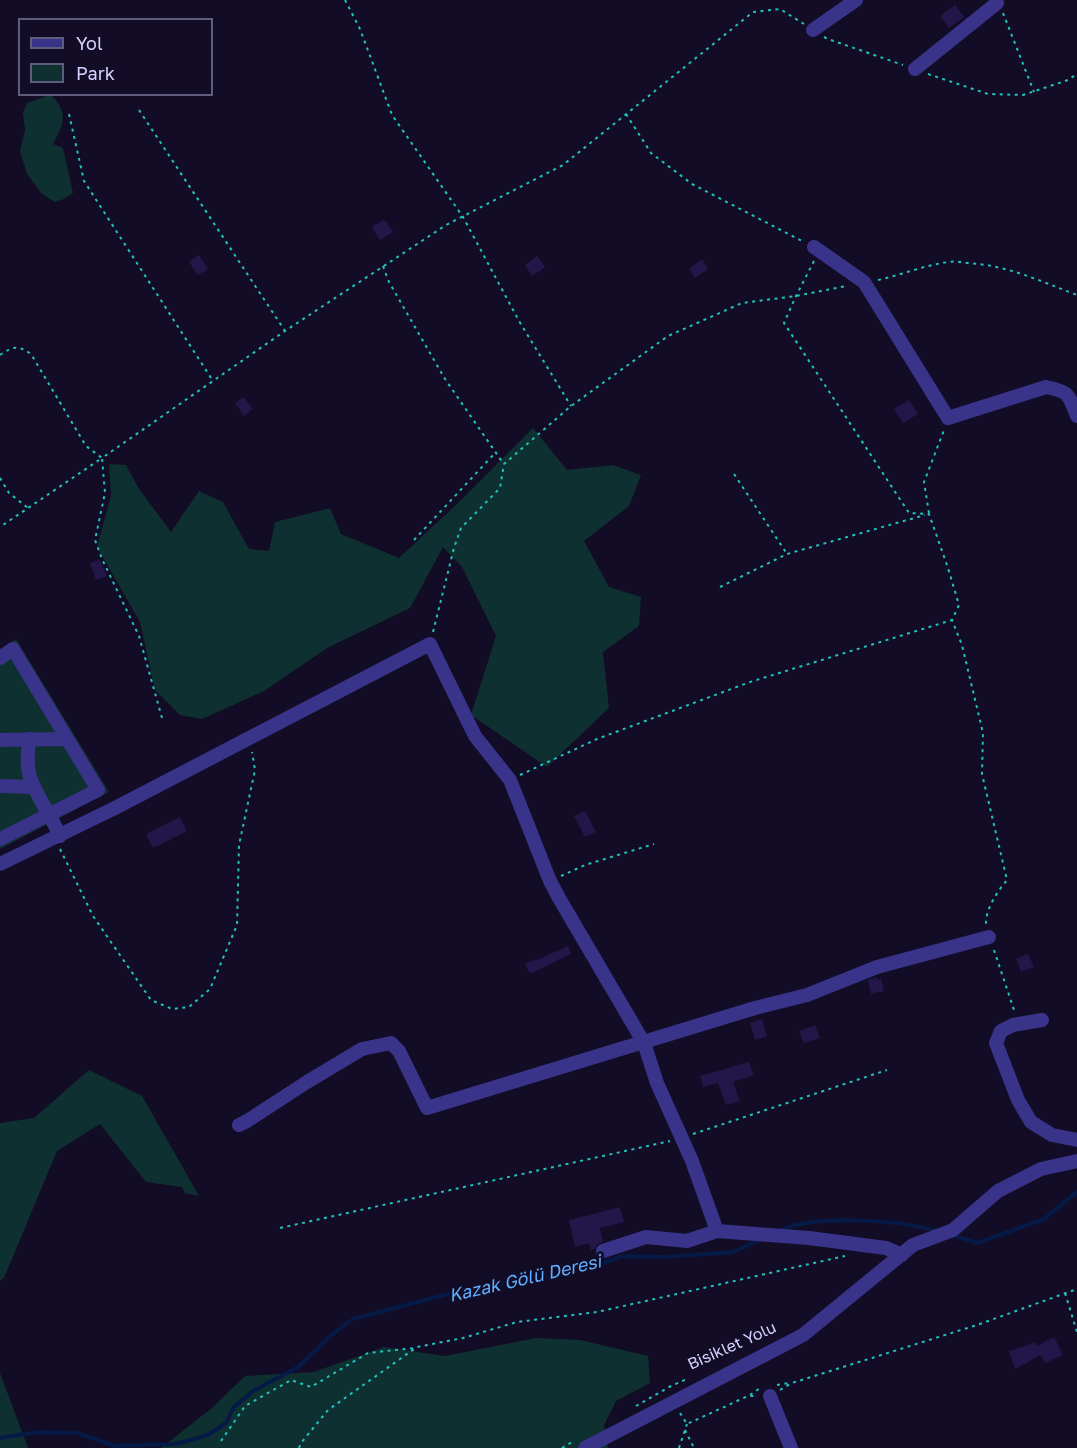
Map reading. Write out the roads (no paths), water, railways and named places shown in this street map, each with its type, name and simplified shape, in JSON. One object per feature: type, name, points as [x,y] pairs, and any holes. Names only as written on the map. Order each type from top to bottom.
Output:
[{"type":"street","points":[[813,30],[856,0]]},
{"type":"street","points":[[915,69],[997,3]]},
{"type":"street","points":[[814,247],[864,282],[948,418],[1046,387],[1061,390],[1069,396],[1077,416]]},
{"type":"street","points":[[0,864],[57,837],[430,644],[475,736],[510,780],[550,880],[644,1043],[657,1083],[692,1161],[717,1231]]},
{"type":"street","points":[[0,658],[13,649],[98,790],[0,839]]},
{"type":"street","points":[[29,739],[29,775],[57,837]]},
{"type":"street","points":[[0,740],[67,739]]},
{"type":"street","points":[[0,786],[34,787]]},
{"type":"street","points":[[238,1125],[362,1049],[391,1043],[399,1051],[428,1108],[755,1008],[807,995],[877,967],[989,937]]},
{"type":"street","points":[[1042,1020],[1013,1024],[1001,1031],[996,1042],[1018,1100],[1031,1122],[1052,1136],[1077,1140]]},
{"type":"street","points":[[583,1442],[675,1402],[803,1335],[913,1245],[953,1230],[998,1191],[1041,1169],[1077,1161]]},
{"type":"street","points":[[603,1251],[646,1237],[687,1241],[717,1231],[809,1238],[886,1248],[902,1254]]},
{"type":"street","points":[[770,1396],[791,1448]]},
{"type":"waterway","name":"Kazak Gölü Deresi","points":[[952,1235],[977,1243],[1044,1219],[1077,1192]]},
{"type":"waterway","name":"Kazak Gölü Deresi","points":[[781,1230],[815,1222],[857,1220],[901,1224],[936,1231]]},
{"type":"waterway","name":"Kazak Gölü Deresi","points":[[0,1438],[39,1432],[77,1433],[115,1446],[176,1444],[208,1435],[226,1423],[233,1408],[253,1391],[298,1367],[335,1332],[353,1319],[448,1294],[540,1278],[601,1264],[623,1256],[665,1257],[733,1252],[760,1240]]}]
